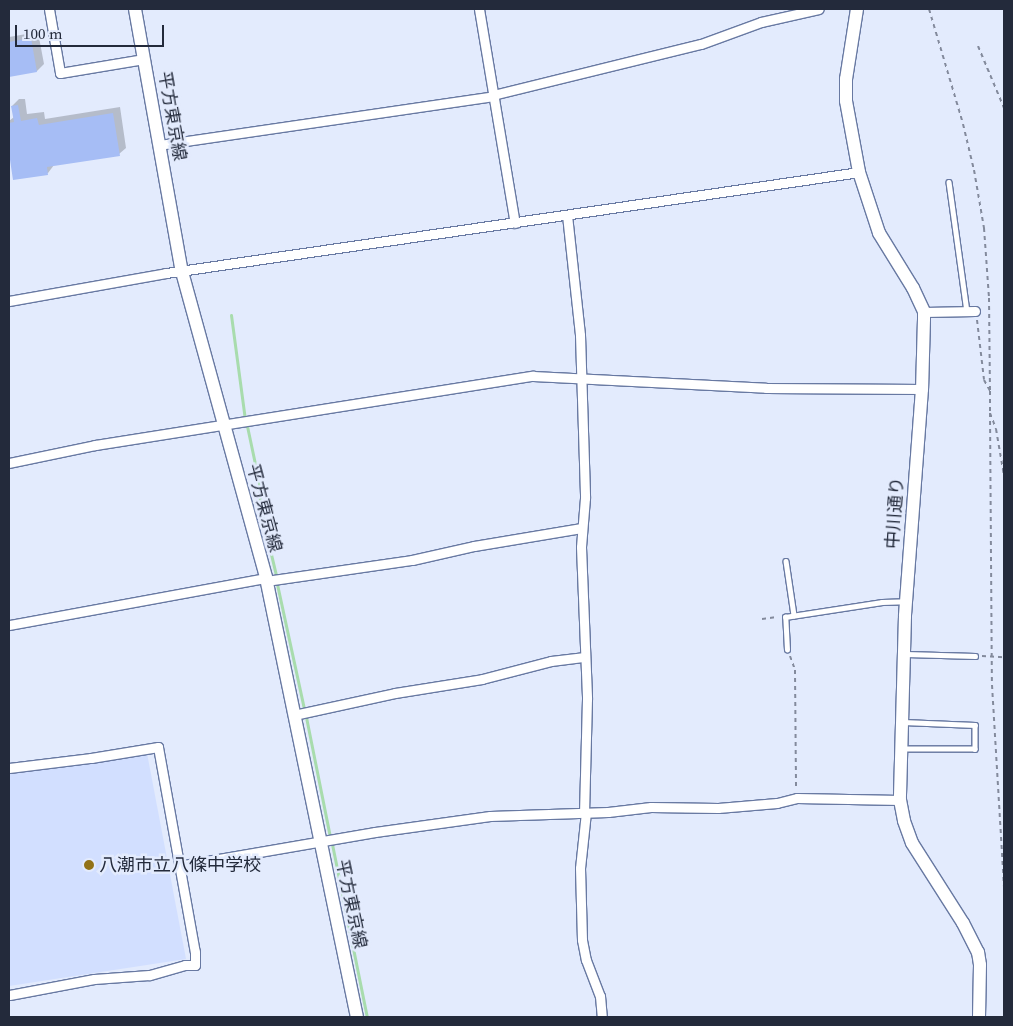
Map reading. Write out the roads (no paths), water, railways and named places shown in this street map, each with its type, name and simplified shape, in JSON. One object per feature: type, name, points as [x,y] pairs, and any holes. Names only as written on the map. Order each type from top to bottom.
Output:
[{"type":"street","points":[[49,9],[60,73],[144,59]]},
{"type":"street","name":"平方東京線","points":[[135,9],[182,272],[266,580],[357,1017]]},
{"type":"street","points":[[479,9],[515,223]]},
{"type":"street","points":[[159,145],[493,96],[701,44],[761,22],[819,9]]},
{"type":"street","name":"中川通り","points":[[857,9],[846,79],[846,101],[859,172],[879,232],[913,288],[924,312],[922,389],[906,602],[900,800],[904,822],[912,843],[963,922],[978,952],[980,965],[979,1017]]},
{"type":"street","points":[[9,301],[182,272],[859,172]]},
{"type":"street","points":[[567,216],[575,270],[585,498],[581,528],[587,699],[585,812],[580,868],[582,940],[586,960],[600,996],[602,1017]]},
{"type":"street","points":[[924,312],[973,314]]},
{"type":"street","points":[[9,463],[95,445],[224,426],[521,377],[581,378],[766,388],[922,389]]},
{"type":"street","points":[[9,625],[266,580],[412,560],[474,546],[581,528]]},
{"type":"street","points":[[294,715],[395,693],[482,679],[551,661],[585,657]]},
{"type":"street","points":[[9,768],[91,758],[158,747],[195,952],[195,965],[185,965],[149,975],[94,979],[9,995]]},
{"type":"street","points":[[178,866],[490,816],[651,807],[718,808],[777,803],[797,798],[900,800]]},
{"type":"lane","points":[[949,182],[973,314]]},
{"type":"lane","points":[[786,560],[794,614]]},
{"type":"lane","points":[[787,650],[785,617],[794,614],[882,602],[906,602]]},
{"type":"lane","points":[[905,654],[975,656]]},
{"type":"lane","points":[[901,749],[975,749],[975,725],[902,722]]},
{"type":"waterway","points":[[231,315],[245,420]]},
{"type":"waterway","points":[[247,426],[259,483],[260,508],[276,575]]},
{"type":"waterway","points":[[277,584],[304,709]]},
{"type":"waterway","points":[[306,717],[330,837]]},
{"type":"waterway","points":[[332,844],[367,1017]]},
{"type":"place","name":"八潮市立八條中学校","points":[[89,865]]}]
